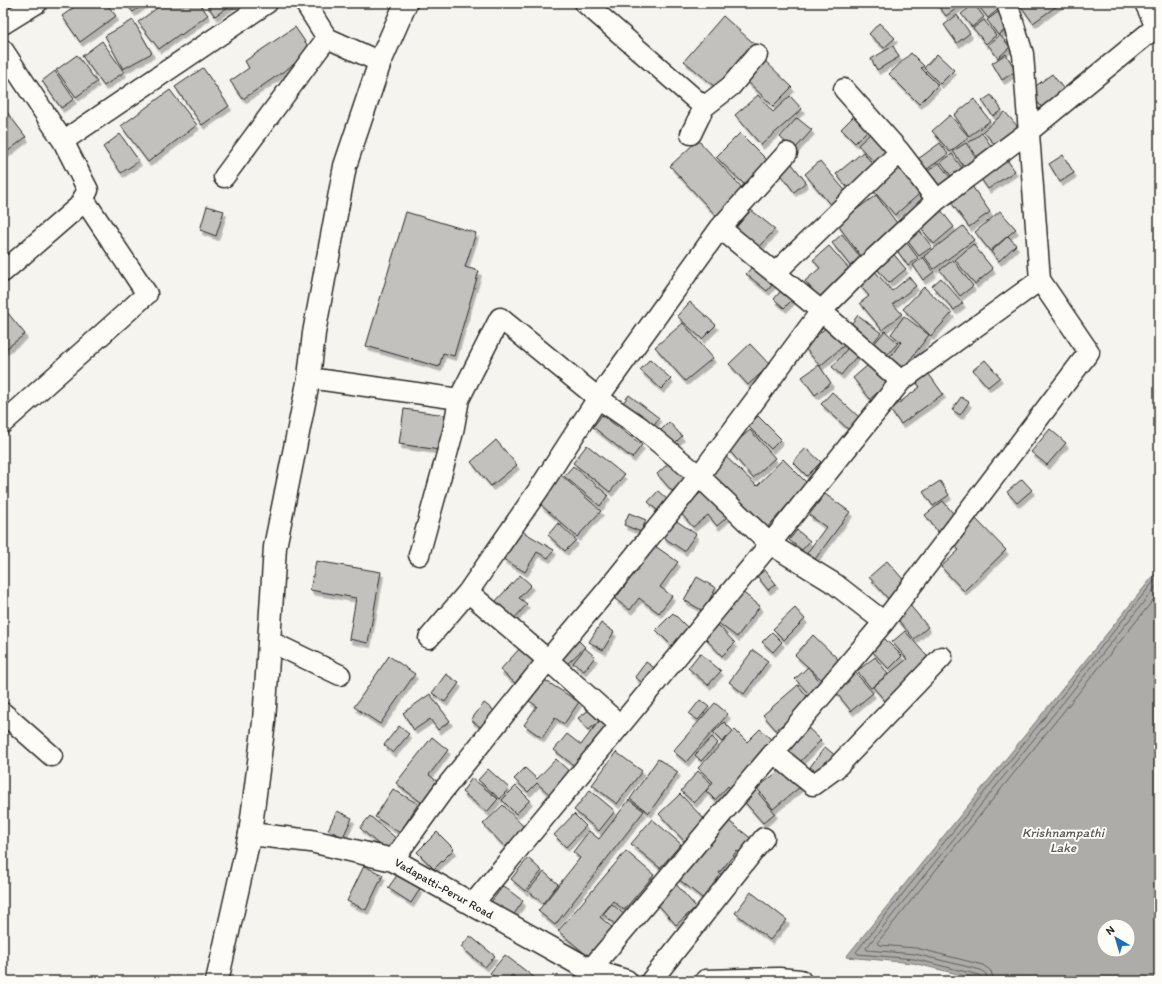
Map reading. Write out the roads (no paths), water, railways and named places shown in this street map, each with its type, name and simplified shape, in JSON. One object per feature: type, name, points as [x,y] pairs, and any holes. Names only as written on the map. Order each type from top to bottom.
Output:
[{"type":"main road","points":[[216,981],[250,834],[264,722],[275,547],[309,378],[314,333],[345,166],[380,62],[406,3]]},
{"type":"main road","name":"Vadapatti-Perur Road","points":[[250,834],[311,841],[393,860],[590,970],[626,981]]},
{"type":"main road","points":[[706,981],[779,979],[800,981]]},
{"type":"street","points":[[3,24],[37,3]]},
{"type":"street","points":[[63,141],[267,3]]},
{"type":"street","points":[[305,3],[327,38],[380,62]]},
{"type":"street","points":[[585,3],[704,107]]},
{"type":"street","points":[[590,970],[884,622],[1089,352],[1040,280],[1023,54],[1007,3]]},
{"type":"street","points":[[393,860],[442,792],[699,476],[821,311],[867,265],[937,200],[1028,132],[1156,27],[1145,3]]},
{"type":"street","points":[[224,177],[327,38]]},
{"type":"street","points":[[691,134],[704,107],[731,86],[757,55]]},
{"type":"street","points":[[3,272],[79,206],[88,190],[63,141],[5,58]]},
{"type":"street","points":[[844,90],[900,152],[937,200]]},
{"type":"street","points":[[775,273],[900,152]]},
{"type":"street","points":[[429,638],[468,592],[539,489],[598,398],[720,228],[787,153]]},
{"type":"street","points":[[3,422],[147,294],[83,198]]},
{"type":"street","points":[[720,228],[821,311],[901,381]]},
{"type":"street","points":[[472,905],[770,544],[901,381],[1040,280]]},
{"type":"street","points":[[419,555],[453,432],[459,400],[500,318],[598,398],[640,427],[699,476],[770,544],[835,584],[884,622]]},
{"type":"street","points":[[309,378],[459,400]]},
{"type":"street","points":[[468,592],[548,660],[620,725]]},
{"type":"street","points":[[269,641],[340,675]]},
{"type":"street","points":[[774,753],[813,785],[834,769],[942,657]]},
{"type":"street","points":[[3,713],[52,756]]},
{"type":"street","points":[[651,981],[764,838]]},
{"type":"water","name":"Krishnampathi Lake","points":[[1159,569],[1159,981],[986,981],[913,963],[846,957]]}]
